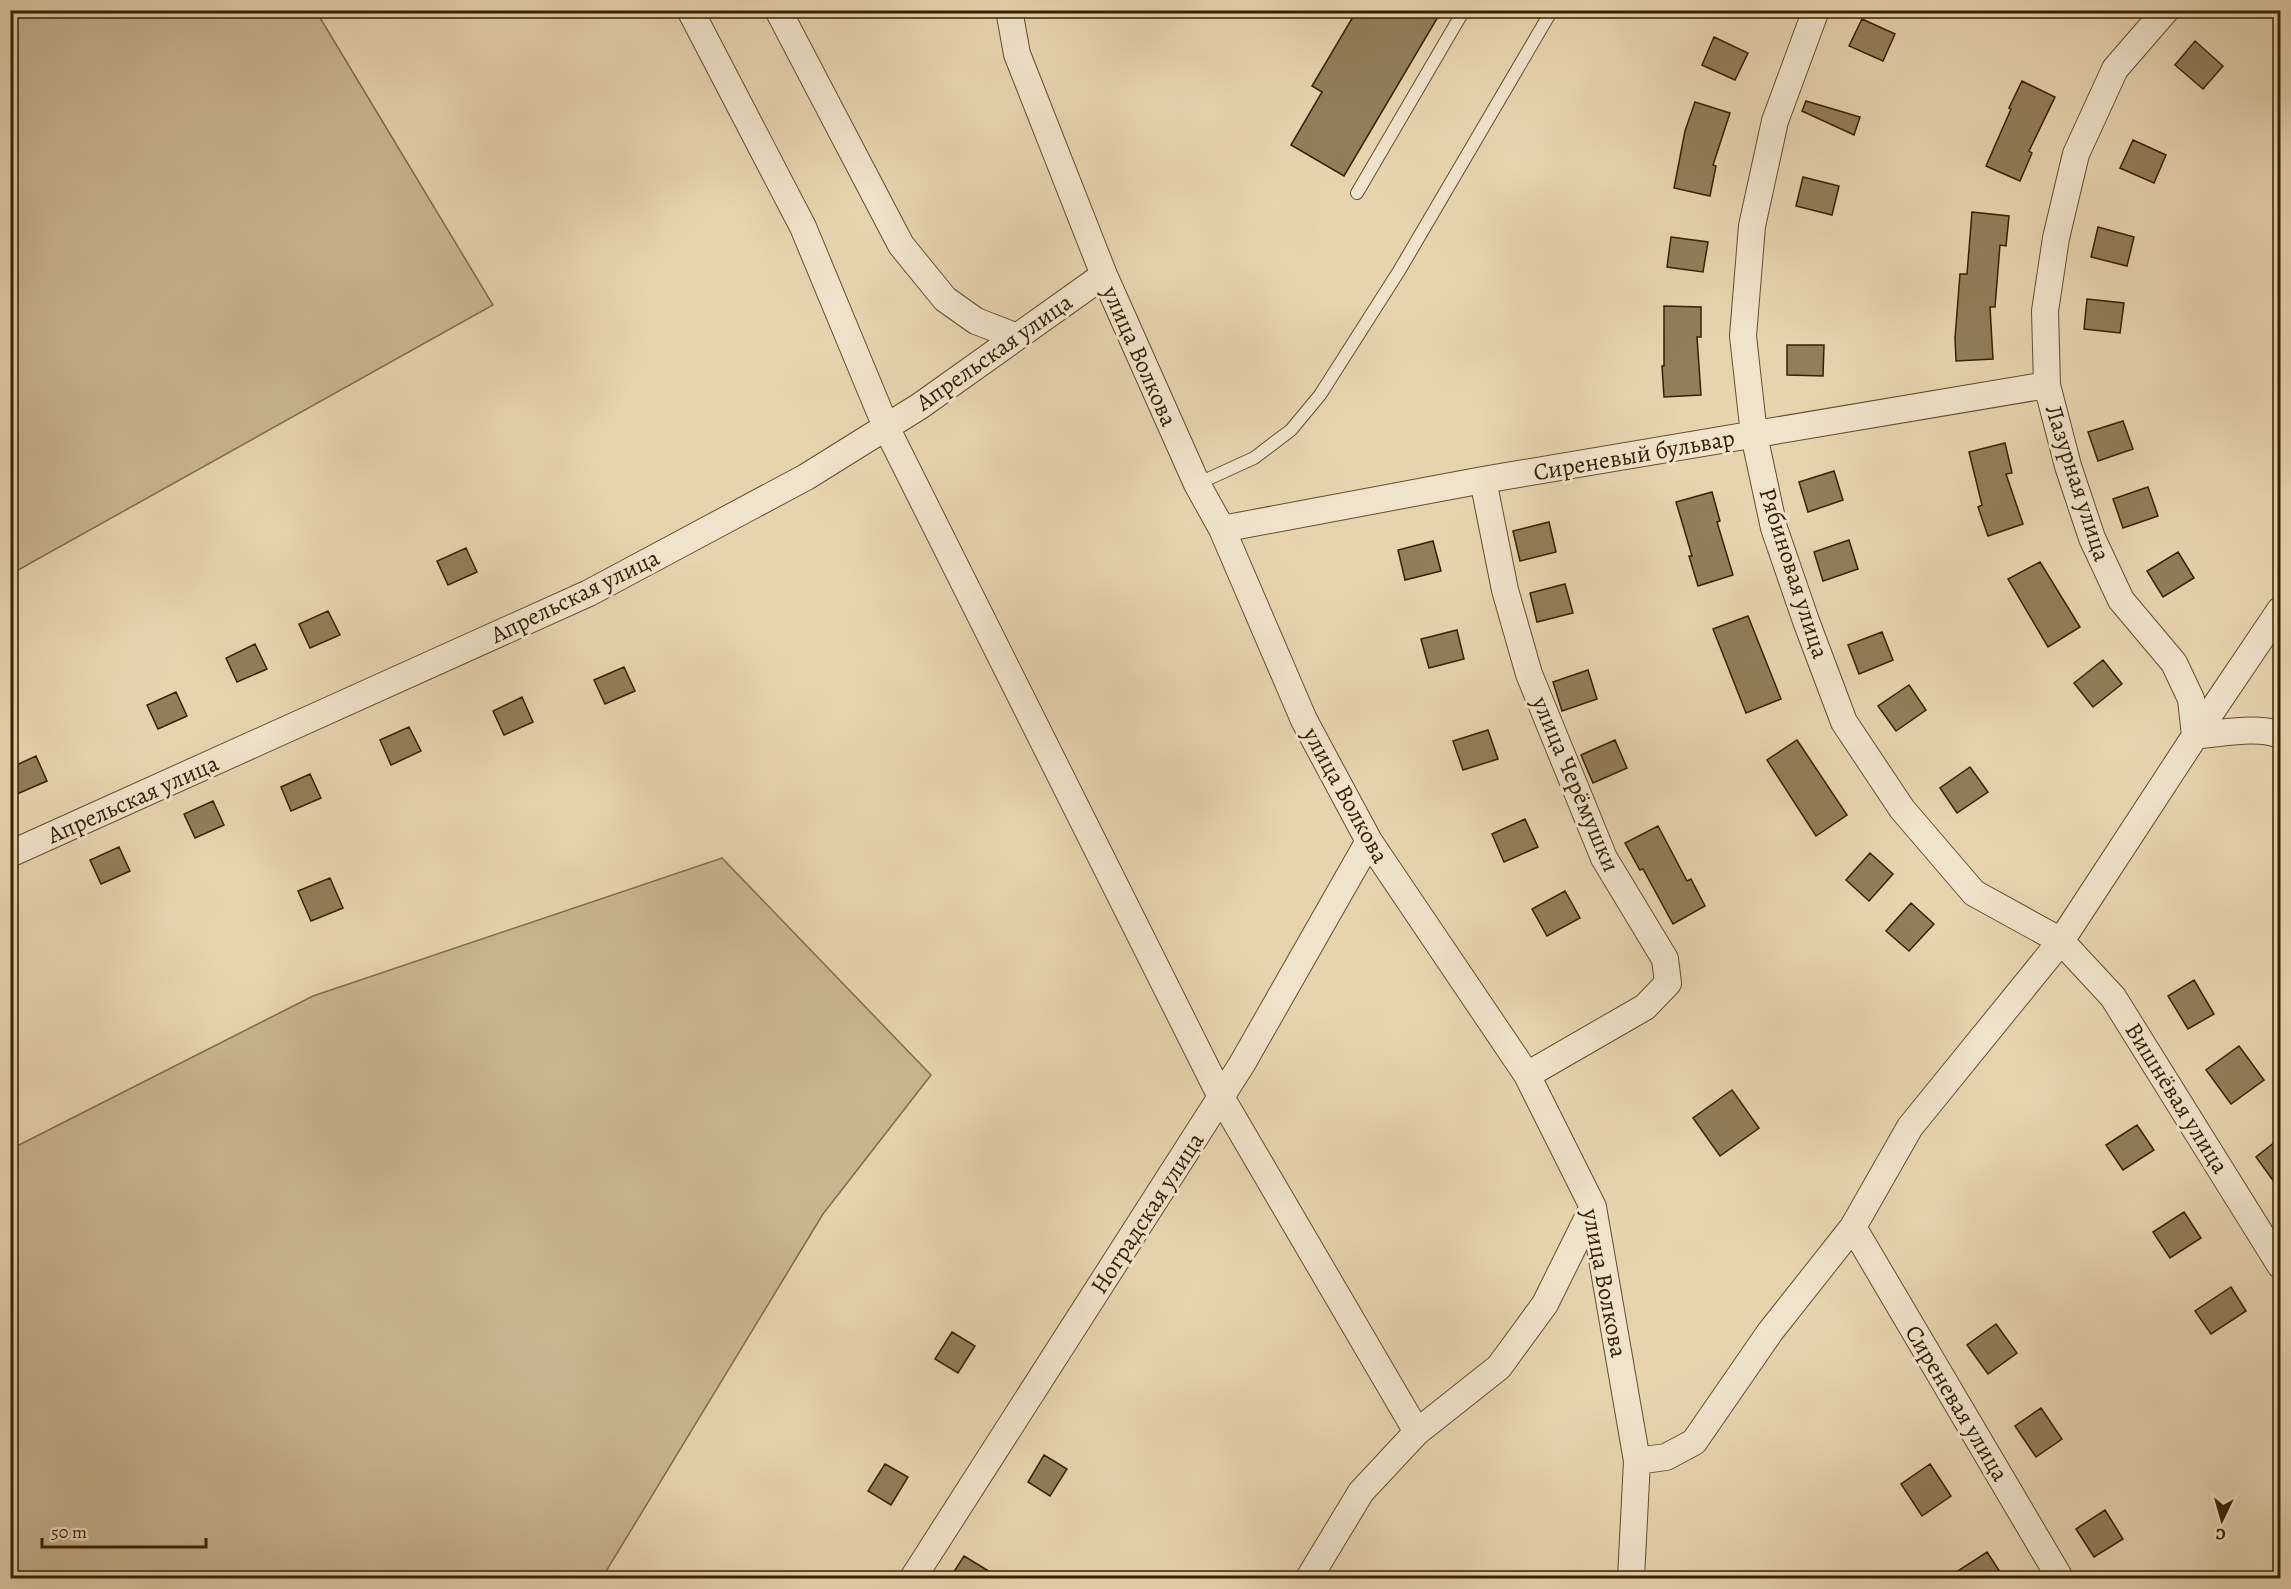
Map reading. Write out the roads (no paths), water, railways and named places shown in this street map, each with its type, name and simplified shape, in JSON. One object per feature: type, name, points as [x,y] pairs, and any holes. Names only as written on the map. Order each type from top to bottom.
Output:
[{"type":"street","points":[[690,10],[803,227],[886,427],[1221,1097],[1417,1432]]},
{"type":"street","points":[[778,10],[901,245],[945,299],[976,321],[1015,336]]},
{"type":"street","name":"улица Волкова","points":[[1009,10],[1017,54],[1104,275],[1197,484],[1222,529],[1304,720],[1369,841],[1527,1075],[1593,1207],[1637,1461],[1631,1578]]},
{"type":"street","name":"Рябиновая улица","points":[[1816,10],[1775,121],[1752,226],[1743,336],[1754,435],[1774,528],[1806,621],[1845,722],[1902,809],[1974,893],[2061,941]]},
{"type":"street","name":"Лазурная улица","points":[[2166,10],[2115,69],[2076,154],[2056,238],[2045,311],[2047,385],[2068,466],[2092,538],[2121,600],[2174,663],[2191,699],[2195,736]]},
{"type":"street","name":"Апрельская улица","points":[[10,854],[589,593],[806,477],[920,405],[1104,275]]},
{"type":"street","name":"Сиреневый бульвар","points":[[1222,529],[1483,480],[2047,385]]},
{"type":"street","name":"улица Черёмушки","points":[[1483,480],[1506,590],[1529,674],[1604,858],[1665,959],[1668,983],[1644,1006],[1527,1075]]},
{"type":"street","points":[[1637,1461],[1666,1456],[1694,1442],[1770,1332],[1853,1227],[1910,1127],[2061,941],[2280,610]]},
{"type":"street","points":[[2195,736],[2231,732],[2274,732],[2280,735]]},
{"type":"street","name":"Ноградская улица","points":[[913,1578],[1221,1097],[1369,841]]},
{"type":"street","name":"Вишнёвая улица","points":[[2061,941],[2113,997],[2280,1265]]},
{"type":"street","points":[[1309,1578],[1361,1492],[1417,1432],[1499,1367],[1545,1304],[1593,1207]]},
{"type":"street","name":"Сиреневая улица","points":[[1853,1227],[2060,1578]]},
{"type":"lane","points":[[1358,193],[1464,10]]},
{"type":"lane","points":[[1197,484],[1254,458],[1291,430],[1320,395],[1399,271],[1552,10]]}]
